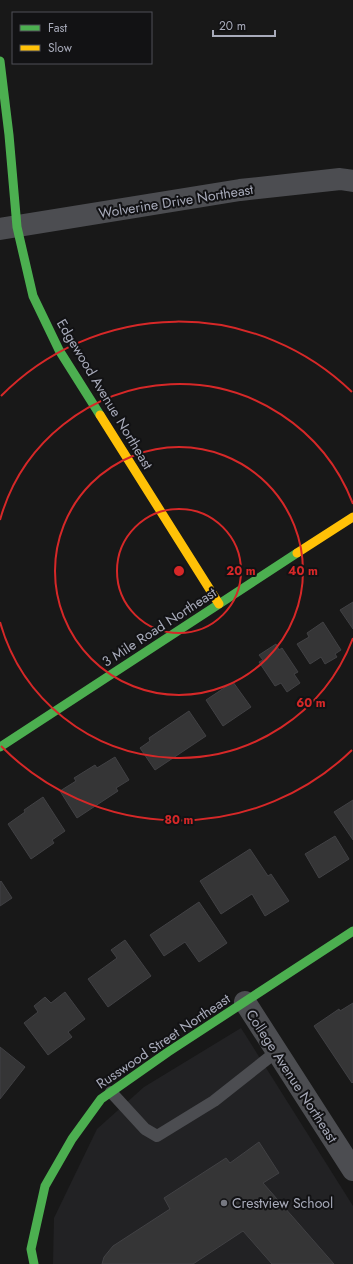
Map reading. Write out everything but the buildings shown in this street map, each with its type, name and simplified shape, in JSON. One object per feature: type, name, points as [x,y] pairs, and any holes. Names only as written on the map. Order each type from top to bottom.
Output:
[{"type":"street","name":"Edgewood Avenue Northeast","points":[[0,61],[9,135],[8,228],[33,296],[59,350],[219,604]]},
{"type":"street","name":"Wolverine Drive Northeast","points":[[8,228],[240,190],[340,180],[353,181]]},
{"type":"street","name":"3 Mile Road Northeast","points":[[0,747],[353,517]]},
{"type":"street","name":"Russwood Street Northeast","points":[[34,1264],[31,1249],[45,1186],[72,1139],[101,1099],[168,1052],[353,931]]},
{"type":"street","name":"College Avenue Northeast","points":[[244,1002],[353,1170]]},
{"type":"lane","points":[[111,1092],[145,1129],[157,1136],[214,1101],[276,1052]]},
{"type":"shaded area","points":[[241,1028],[353,1206],[353,1264],[53,1264],[54,1218],[97,1129],[144,1087]]},
{"type":"traffic: fast","points":[[0,61],[9,135],[17,227],[33,296],[59,350],[100,415]]},
{"type":"traffic: fast","points":[[0,747],[297,553]]},
{"type":"traffic: fast","points":[[34,1264],[31,1249],[45,1186],[72,1139],[101,1099],[168,1052],[353,931]]},
{"type":"traffic: slow","points":[[100,415],[219,604]]},
{"type":"traffic: slow","points":[[297,553],[353,517]]},
{"type":"place","name":"Crestview School","points":[[224,1203]]}]
